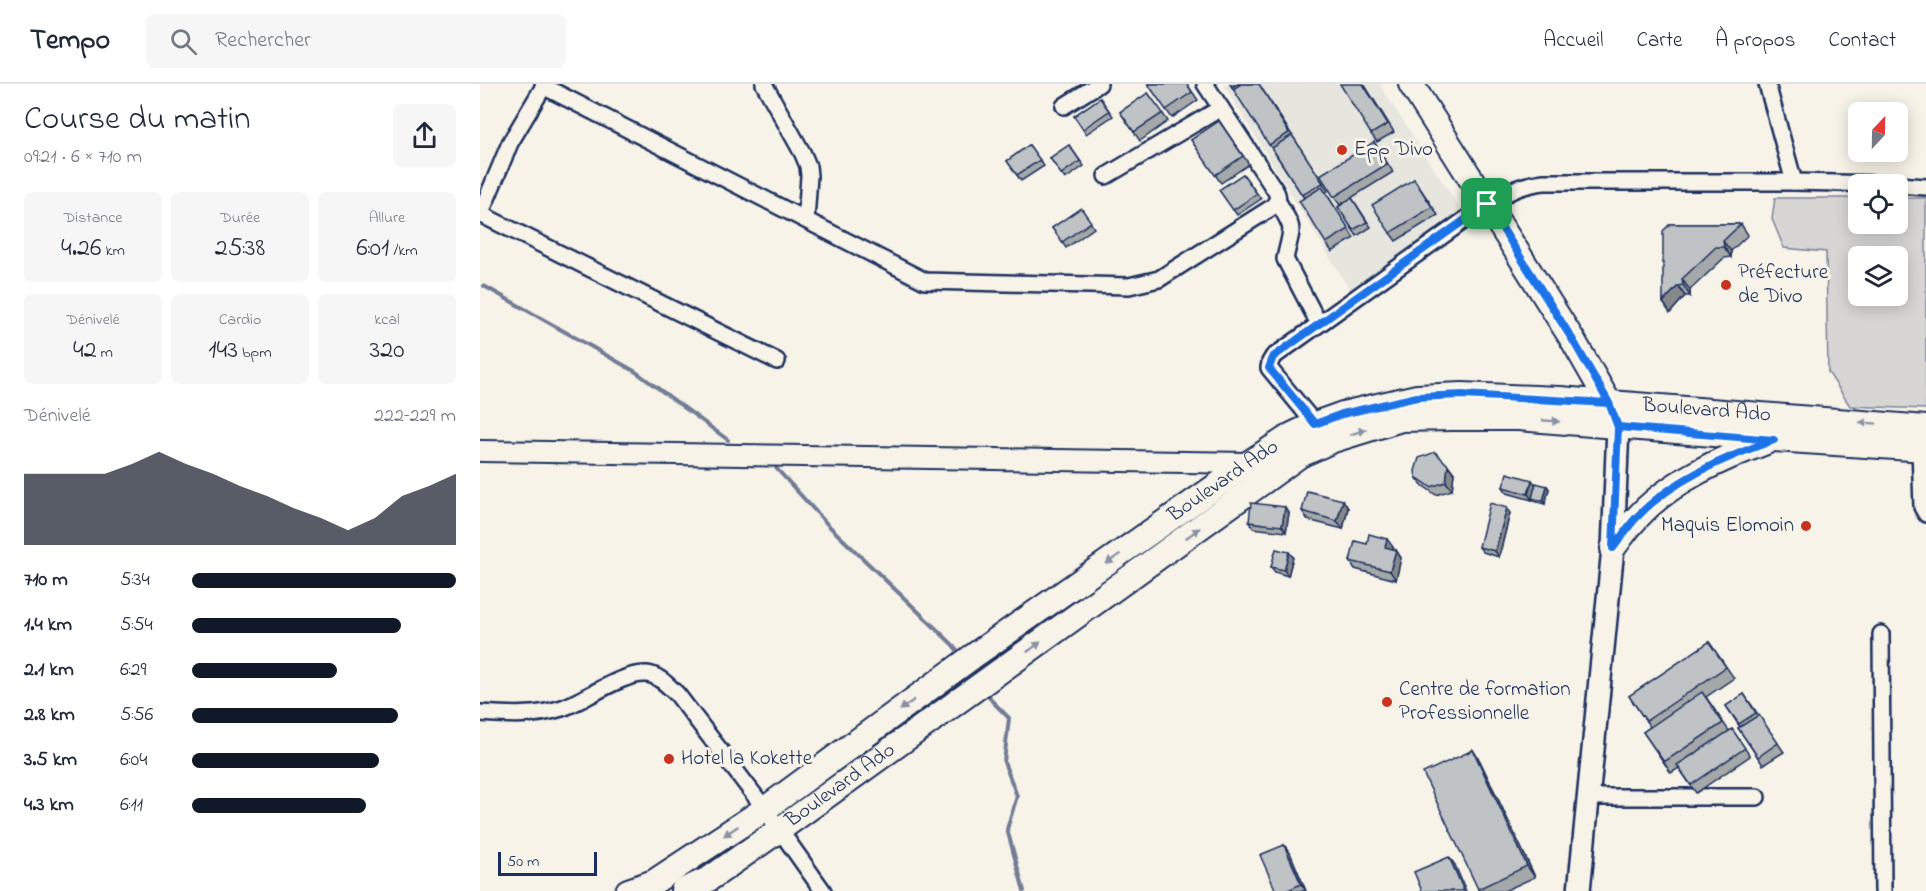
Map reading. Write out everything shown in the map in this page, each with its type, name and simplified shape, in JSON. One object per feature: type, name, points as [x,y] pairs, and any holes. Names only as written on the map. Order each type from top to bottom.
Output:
[{"type":"main road","points":[[1411,84],[1574,342],[1609,403],[1618,427],[1613,548],[1579,891]]},
{"type":"main road","name":"Boulevard Ado","points":[[628,891],[654,882],[765,809],[963,664],[1249,463],[1292,435],[1342,414],[1417,397],[1462,395],[1609,403],[1924,442]]},
{"type":"main road","name":"Boulevard Ado","points":[[683,891],[709,879],[780,830],[1300,455],[1333,440],[1401,419],[1518,418],[1774,440],[1924,442]]},
{"type":"main road","points":[[1613,548],[1636,518],[1673,488],[1713,463],[1774,440]]},
{"type":"street","points":[[764,84],[808,166],[806,220]]},
{"type":"street","points":[[1064,106],[1099,84]]},
{"type":"street","points":[[1205,84],[1278,195],[1278,202],[1292,226],[1292,236],[1285,259],[1319,324]]},
{"type":"street","points":[[1767,84],[1794,182]]},
{"type":"street","points":[[777,361],[480,215],[510,143],[544,85],[925,281],[1129,286],[1159,279],[1278,202]]},
{"type":"street","points":[[1106,176],[1221,108]]},
{"type":"street","points":[[1315,424],[1269,368],[1273,357],[1487,204],[1515,188],[1525,184],[1544,182],[1848,183]]},
{"type":"street","points":[[1908,186],[1926,187]]},
{"type":"street","points":[[1924,442],[1922,507],[1926,514]]},
{"type":"street","points":[[480,451],[1249,463]]},
{"type":"street","points":[[1881,634],[1883,891]]},
{"type":"street","points":[[480,713],[521,716],[542,713],[564,708],[629,676],[648,674],[662,679],[677,694],[765,809],[823,891]]},
{"type":"street","points":[[1587,797],[1757,797]]},
{"type":"shaded area","name":"Epp Divo","points":[[1223,84],[1379,84],[1464,215],[1352,293]]},
{"type":"shaded area","points":[[1775,198],[1848,198],[1848,234],[1908,234],[1908,198],[1926,198],[1926,409],[1850,406],[1828,372],[1826,252],[1784,248],[1772,219]]},
{"type":"building","points":[[1148,84],[1187,84],[1192,92],[1166,110]]},
{"type":"building","points":[[1241,84],[1259,84],[1289,133],[1269,145],[1233,89]]},
{"type":"building","points":[[1340,84],[1363,84],[1388,124],[1371,134]]},
{"type":"building","points":[[1148,93],[1163,113],[1134,132],[1120,112]]},
{"type":"building","points":[[1100,98],[1109,111],[1083,129],[1074,116]]},
{"type":"building","points":[[1219,121],[1243,156],[1215,175],[1191,140]]},
{"type":"building","points":[[1292,135],[1323,183],[1302,195],[1272,148]]},
{"type":"building","points":[[1374,142],[1387,164],[1334,197],[1320,175]]},
{"type":"building","points":[[1029,145],[1040,160],[1017,175],[1007,161]]},
{"type":"building","points":[[1069,145],[1080,161],[1061,174],[1050,158]]},
{"type":"building","points":[[1243,174],[1257,194],[1233,210],[1219,190]]},
{"type":"building","points":[[1414,179],[1432,207],[1390,233],[1372,205]]},
{"type":"building","points":[[1322,187],[1349,229],[1326,243],[1299,201]]},
{"type":"building","points":[[1352,198],[1367,222],[1353,230],[1338,207]]},
{"type":"building","points":[[1081,208],[1091,222],[1062,242],[1052,228]]},
{"type":"building","points":[[1670,224],[1741,224],[1723,241],[1724,247],[1716,247],[1682,279],[1683,285],[1678,286],[1663,302],[1663,231]]},
{"type":"building","points":[[1435,452],[1448,465],[1446,482],[1431,487],[1416,477],[1415,471],[1419,458]]},
{"type":"building","points":[[1507,473],[1532,480],[1528,494],[1503,487]]},
{"type":"building","points":[[1536,483],[1547,486],[1543,501],[1532,498]]},
{"type":"building","points":[[1307,491],[1343,500],[1337,521],[1302,511]]},
{"type":"building","points":[[1251,503],[1285,507],[1282,526],[1249,522]]},
{"type":"building","points":[[1490,503],[1507,508],[1495,551],[1479,547]]},
{"type":"building","points":[[1369,534],[1387,539],[1385,547],[1396,550],[1390,571],[1350,561],[1355,541],[1367,544]]},
{"type":"building","points":[[1276,549],[1289,552],[1284,570],[1271,567]]},
{"type":"building","points":[[1709,642],[1726,667],[1646,721],[1629,696]]},
{"type":"building","points":[[1702,692],[1723,723],[1664,762],[1643,732]]},
{"type":"building","points":[[1744,694],[1756,713],[1739,724],[1726,706]]},
{"type":"building","points":[[1759,715],[1778,743],[1758,757],[1738,728]]},
{"type":"building","points":[[1732,729],[1745,748],[1691,785],[1677,765]]},
{"type":"building","points":[[1473,750],[1527,866],[1478,889],[1423,773]]},
{"type":"building","points":[[1284,845],[1301,884],[1286,891],[1276,891],[1260,855]]},
{"type":"building","points":[[1449,857],[1464,891],[1422,891],[1414,872]]},
{"type":"waterway","points":[[484,286],[636,372],[728,440]]},
{"type":"waterway","points":[[776,468],[828,525],[961,655]]},
{"type":"waterway","points":[[986,690],[992,701],[1009,718],[1004,762],[1017,796],[1007,829],[1024,891]]},
{"type":"place","name":"Epp Divo","points":[[1342,150]]},
{"type":"place","name":"Préfecture de Divo","points":[[1726,285]]},
{"type":"place","name":"Maquis Elomoin","points":[[1806,526]]},
{"type":"place","name":"Centre de formation Professionnelle","points":[[1387,702]]},
{"type":"place","name":"Hotel la Kokette","points":[[669,759]]},
{"type":"route","points":[[1487,204],[1273,357],[1269,368],[1315,424],[1342,414],[1417,397],[1462,395],[1609,403],[1618,427],[1613,548],[1636,518],[1673,488],[1713,463],[1774,440],[1618,427],[1609,403],[1574,342],[1487,204]]}]
